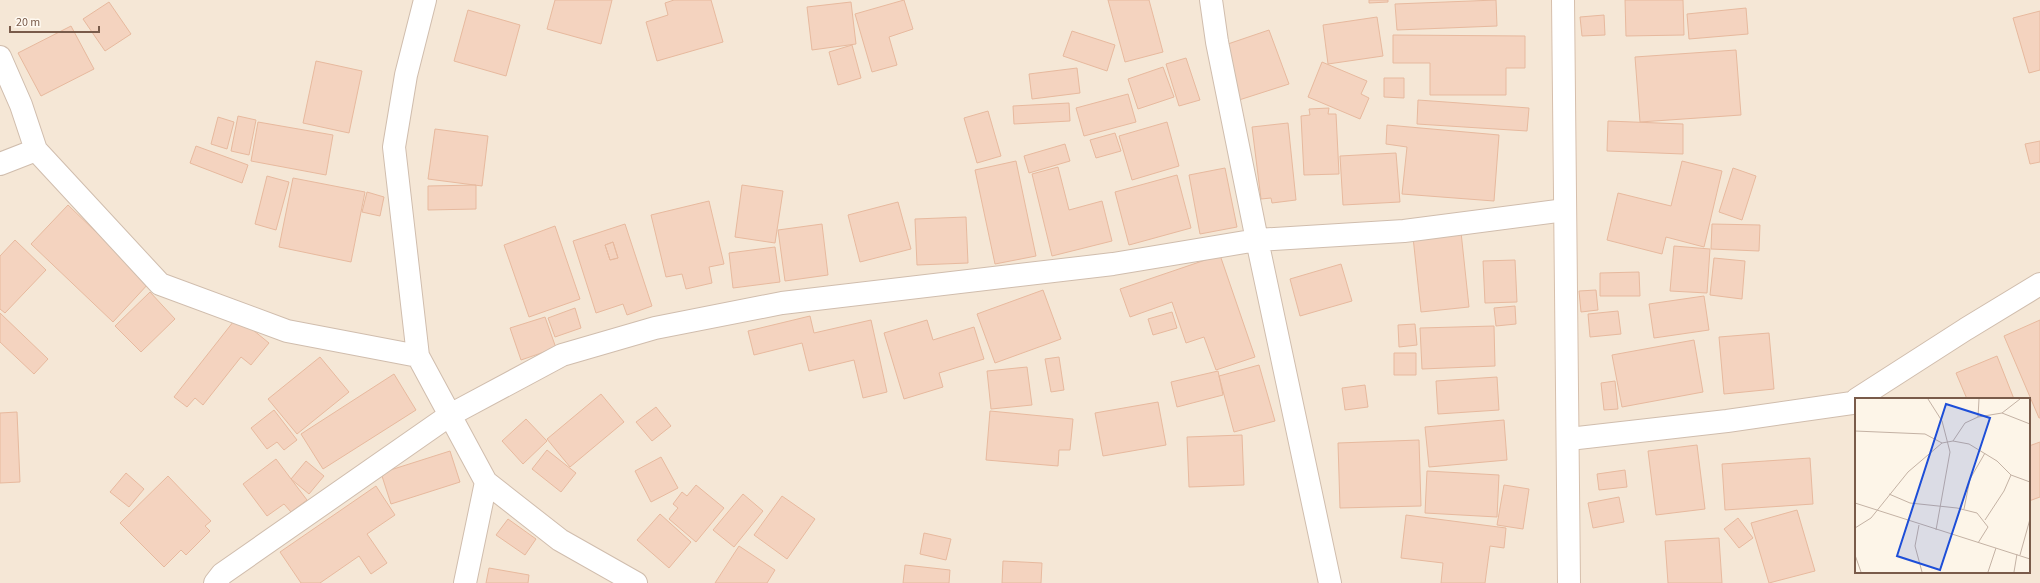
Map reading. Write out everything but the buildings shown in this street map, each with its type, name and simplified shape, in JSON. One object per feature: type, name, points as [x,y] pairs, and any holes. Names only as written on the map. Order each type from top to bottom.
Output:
[{"type":"street","points":[[425,0],[406,75],[394,147],[418,356],[486,482],[560,540],[636,583]]},
{"type":"street","points":[[1211,0],[1217,42],[1257,240],[1330,583]]},
{"type":"street","points":[[1563,0],[1569,439],[1569,583]]},
{"type":"street","points":[[0,57],[21,105],[36,150],[160,284],[287,331],[418,356]]},
{"type":"street","points":[[0,164],[36,150]]},
{"type":"street","points":[[215,583],[222,574],[450,415],[562,355],[655,328],[782,303],[1113,264],[1257,240],[1404,231],[1565,210]]},
{"type":"street","points":[[1860,398],[1966,329],[2040,284]]},
{"type":"street","points":[[1569,439],[1727,421],[1852,403],[1855,401]]},
{"type":"street","points":[[465,583],[486,482]]},
{"type":"shaded area","points":[[0,0],[2040,0],[2040,583],[0,583]]}]
